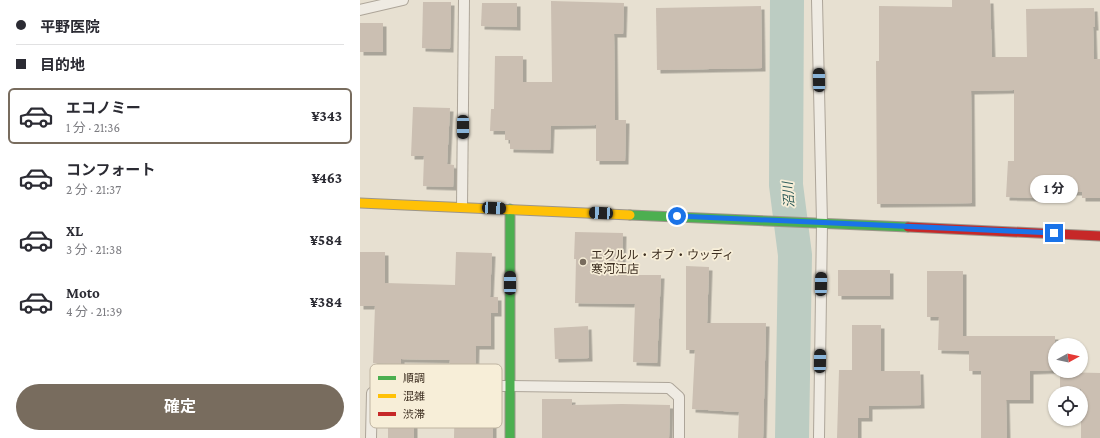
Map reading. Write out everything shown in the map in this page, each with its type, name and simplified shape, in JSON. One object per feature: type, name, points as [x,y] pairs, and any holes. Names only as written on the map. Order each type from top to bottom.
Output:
[{"type":"street","points":[[360,203],[1100,236]]},
{"type":"street","points":[[510,209],[510,438]]},
{"type":"lane","points":[[360,10],[403,0]]},
{"type":"lane","points":[[462,207],[464,0]]},
{"type":"lane","points":[[817,0],[822,223],[819,438]]},
{"type":"lane","points":[[502,386],[669,388],[679,397],[679,438]]},
{"type":"building","points":[[952,0],[990,0],[992,57],[1027,57],[1026,9],[1094,8],[1094,59],[1100,59],[1100,198],[1082,198],[1082,192],[1042,192],[1042,198],[1006,197],[1008,161],[1014,161],[1014,90],[971,91],[972,203],[877,204],[876,61],[879,61],[879,6],[952,7]]},
{"type":"building","points":[[551,1],[624,3],[623,34],[614,34],[615,120],[626,120],[625,161],[596,161],[596,125],[551,126],[550,150],[510,149],[510,140],[505,140],[505,131],[490,131],[491,109],[494,109],[495,56],[523,56],[523,82],[552,82]]},
{"type":"building","points":[[423,2],[451,2],[450,49],[422,48]]},
{"type":"building","points":[[482,3],[517,3],[517,27],[481,26]]},
{"type":"building","points":[[761,6],[762,68],[657,70],[656,8]]},
{"type":"building","points":[[360,23],[383,23],[383,52],[360,52]]},
{"type":"building","points":[[413,107],[450,108],[447,164],[454,165],[453,187],[423,186],[424,156],[411,156]]},
{"type":"building","points":[[575,232],[623,233],[622,267],[624,267],[624,275],[661,275],[657,363],[633,362],[635,304],[575,303]]},
{"type":"building","points":[[360,252],[385,252],[385,283],[455,285],[456,252],[492,253],[490,297],[498,297],[498,313],[491,313],[491,346],[476,346],[475,364],[450,364],[450,360],[401,359],[401,364],[373,363],[375,306],[360,306]]},
{"type":"building","points":[[686,266],[709,267],[707,323],[766,323],[763,438],[738,438],[739,412],[692,409],[695,350],[686,350]]},
{"type":"building","points":[[838,270],[890,270],[890,296],[838,296]]},
{"type":"building","points":[[927,271],[963,271],[963,336],[1055,336],[1055,338],[1048,338],[1048,370],[1030,371],[1030,400],[1006,400],[1007,438],[981,438],[981,371],[969,371],[969,351],[938,350],[939,317],[927,317]]},
{"type":"building","points":[[852,325],[881,325],[881,371],[920,371],[921,405],[869,406],[869,418],[858,418],[858,438],[837,438],[839,370],[852,370]]},
{"type":"building","points":[[588,326],[589,358],[555,359],[554,328]]},
{"type":"building","points":[[1088,373],[1100,373],[1100,438],[1081,438],[1081,426],[1088,426],[1088,386],[1060,386],[1060,378],[1088,378]]},
{"type":"building","points":[[542,399],[572,399],[572,405],[670,405],[669,438],[542,438]]},
{"type":"building","points":[[388,428],[414,428],[414,438],[388,438]]},
{"type":"building","points":[[454,428],[493,428],[493,438],[454,438]]},
{"type":"waterway","name":"沼川","points":[[787,0],[786,185],[795,255],[792,438]]},
{"type":"traffic: fast","points":[[510,209],[510,438]]},
{"type":"traffic: fast","points":[[630,215],[908,227]]},
{"type":"traffic: slow","points":[[360,203],[630,215]]},
{"type":"traffic: jam","points":[[908,227],[1100,236]]},
{"type":"place","name":"エクルル・オブ・ウッディ 寒河江店","points":[[583,262]]},
{"type":"route","points":[[677,216],[1054,233]]}]
